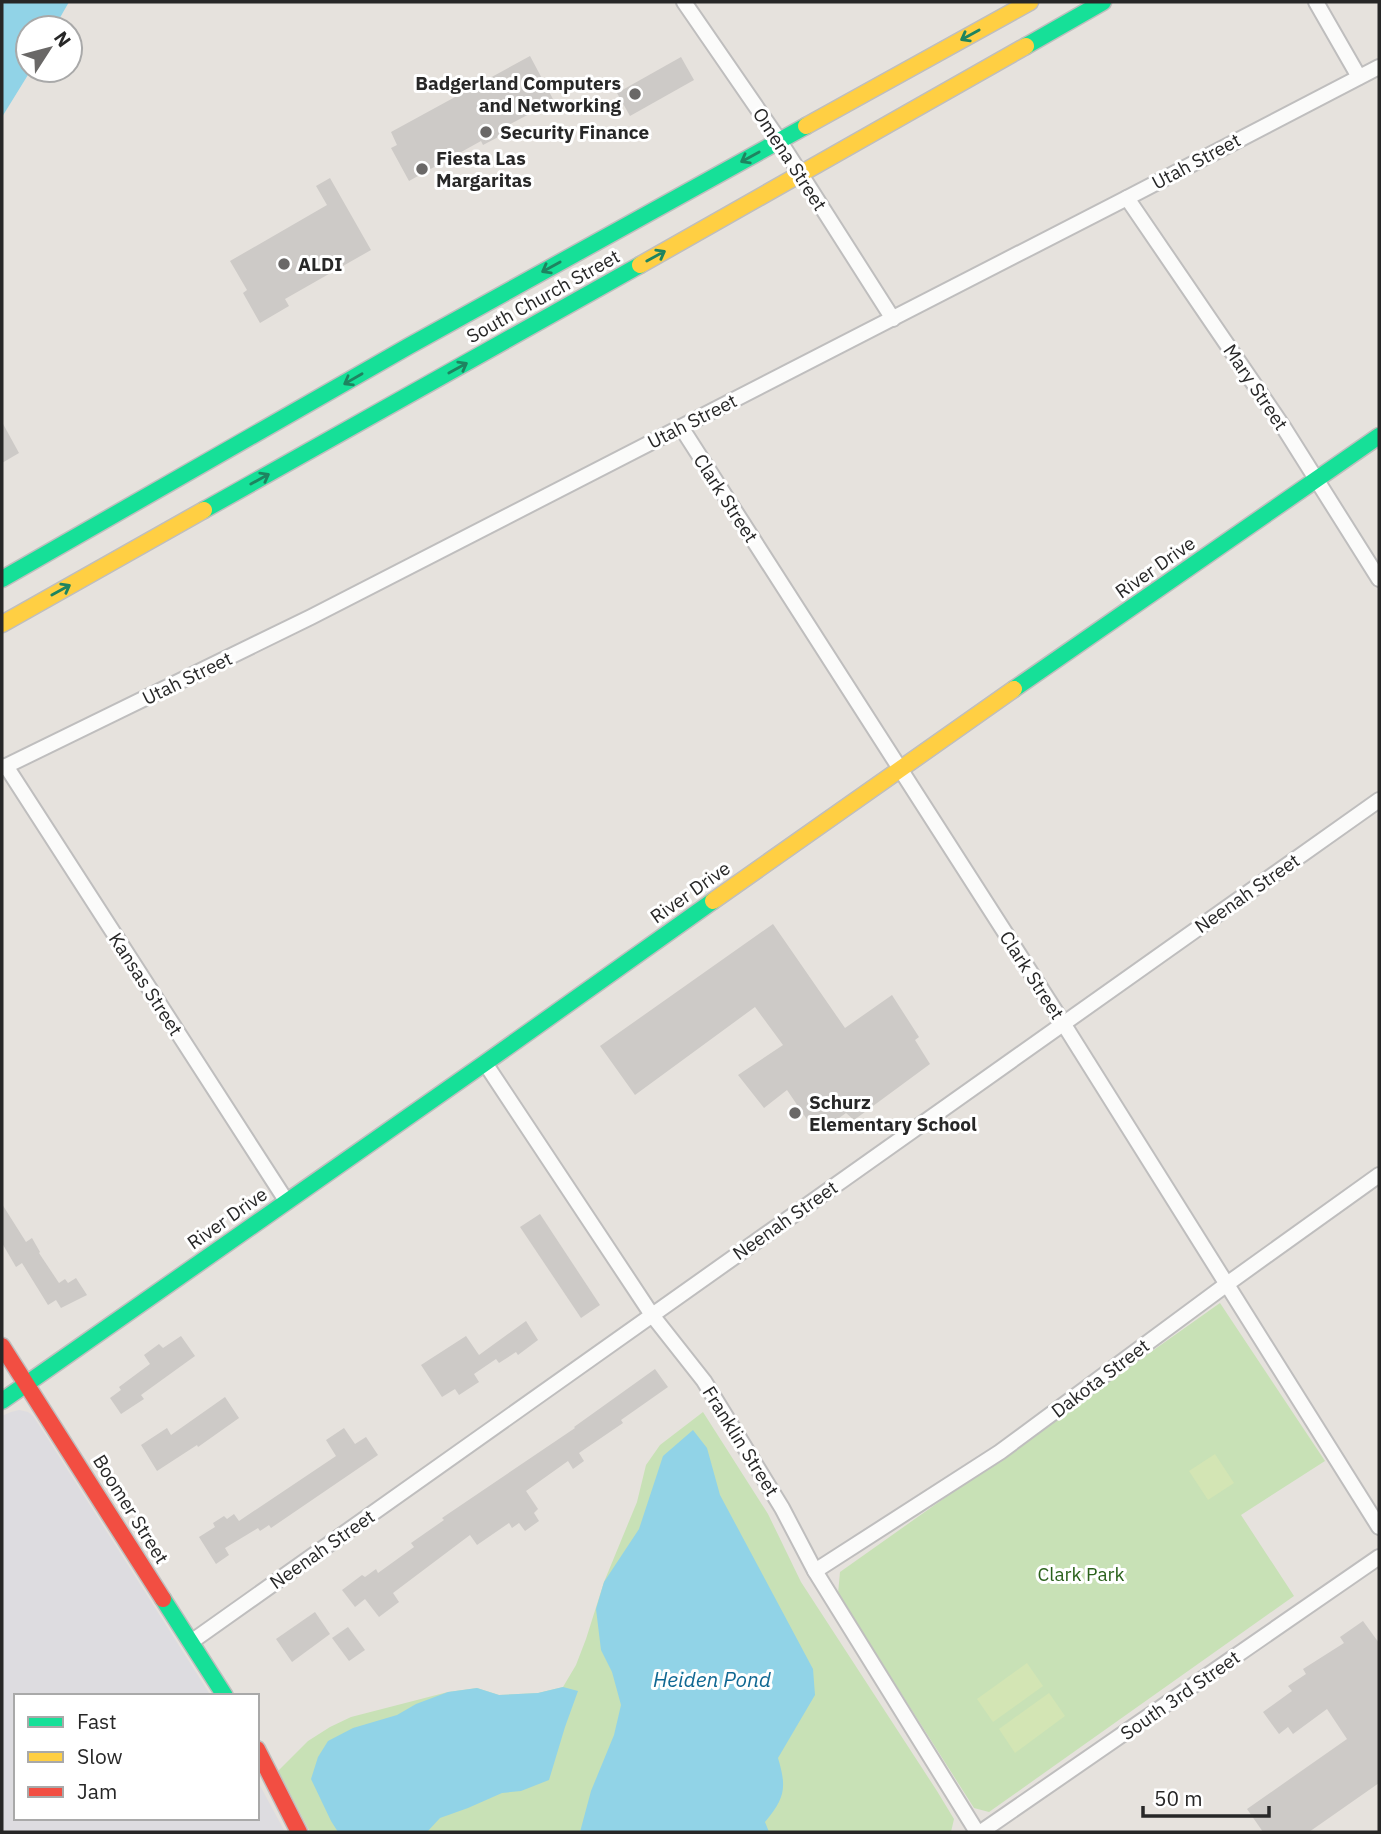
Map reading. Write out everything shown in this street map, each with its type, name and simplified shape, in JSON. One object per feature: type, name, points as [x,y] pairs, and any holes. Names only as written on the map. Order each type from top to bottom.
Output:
[{"type":"main road","name":"South Church Street","points":[[2,579],[409,346],[1030,2]]},
{"type":"main road","name":"South Church Street","points":[[2,624],[1103,2]]},
{"type":"main road","name":"River Drive","points":[[2,1401],[899,769],[1379,436]]},
{"type":"main road","name":"Boomer Street","points":[[2,1346],[224,1694]]},
{"type":"main road","points":[[259,1753],[299,1832]]},
{"type":"street","name":"Omena Street","points":[[684,2],[779,140],[893,319]]},
{"type":"street","points":[[1316,2],[1359,77]]},
{"type":"street","name":"Utah Street","points":[[4,767],[311,617],[1379,66]]},
{"type":"street","name":"Mary Street","points":[[1127,198],[1284,428],[1379,579]]},
{"type":"street","name":"Clark Street","points":[[681,427],[1063,1023],[1379,1527]]},
{"type":"street","name":"Kansas Street","points":[[4,767],[287,1202]]},
{"type":"street","name":"Neenah Street","points":[[191,1642],[1379,800]]},
{"type":"street","name":"Franklin Street","points":[[485,1063],[652,1315],[704,1381],[782,1508],[814,1572],[979,1832]]},
{"type":"street","name":"Dakota Street","points":[[814,1572],[1000,1452],[1379,1175]]},
{"type":"street","name":"South 3rd Street","points":[[979,1832],[1379,1557]]},
{"type":"shaded area","points":[[19,1410],[33,1416],[210,1694],[14,1694],[14,1820],[259,1820],[259,1784],[285,1832],[2,1832],[2,1416]]},
{"type":"green space","name":"Clark Park","points":[[1220,1303],[1325,1461],[1241,1515],[1294,1596],[989,1812],[974,1808],[838,1594],[840,1572]]},
{"type":"green space","points":[[703,1412],[768,1514],[801,1582],[954,1819],[951,1832],[310,1832],[278,1771],[308,1741],[330,1727],[351,1717],[448,1692],[477,1688],[499,1695],[538,1693],[563,1687],[576,1665],[586,1639],[604,1582],[637,1502],[646,1465],[660,1445]]},
{"type":"green space","points":[[1215,1454],[1234,1483],[1208,1500],[1189,1471]]},
{"type":"green space","points":[[1027,1663],[1043,1686],[993,1722],[977,1699]]},
{"type":"green space","points":[[1049,1693],[1065,1716],[1015,1753],[999,1729]]},
{"type":"water","points":[[2,2],[69,2],[62,14],[14,14],[14,84],[22,84],[2,117]]},
{"type":"water","name":"Heiden Pond","points":[[693,1430],[707,1448],[720,1495],[813,1669],[815,1695],[778,1758],[783,1785],[777,1806],[765,1822],[769,1832],[580,1832],[591,1791],[614,1735],[621,1705],[612,1672],[601,1650],[596,1609],[604,1582],[639,1529],[663,1456]]},
{"type":"water","points":[[563,1687],[578,1691],[549,1780],[521,1791],[502,1793],[440,1818],[427,1832],[338,1832],[311,1779],[318,1757],[328,1741],[353,1728],[397,1715],[416,1704],[448,1692],[477,1688],[499,1695],[538,1693]]},
{"type":"building","points":[[530,56],[554,101],[501,129],[504,134],[483,145],[481,141],[409,181],[391,148],[397,145],[391,132]]},
{"type":"building","points":[[681,57],[694,80],[630,116],[617,93]]},
{"type":"building","points":[[330,178],[371,250],[285,299],[289,306],[260,323],[243,293],[247,290],[230,261],[327,205],[316,186]]},
{"type":"building","points":[[2,422],[19,453],[2,463]]},
{"type":"building","points":[[773,924],[845,1028],[892,995],[919,1037],[915,1040],[930,1064],[854,1120],[846,1113],[817,1134],[787,1090],[764,1108],[738,1075],[783,1045],[755,1007],[635,1095],[600,1046]]},
{"type":"building","points":[[2,1204],[26,1242],[32,1238],[59,1283],[65,1279],[68,1283],[76,1278],[87,1295],[61,1308],[56,1300],[48,1305],[22,1263],[16,1267],[2,1243]]},
{"type":"building","points":[[540,1214],[600,1305],[581,1318],[520,1227]]},
{"type":"building","points":[[526,1321],[538,1340],[518,1355],[516,1352],[499,1363],[496,1359],[474,1374],[479,1382],[459,1395],[455,1389],[442,1397],[421,1365],[466,1336],[479,1355]]},
{"type":"building","points":[[181,1336],[195,1356],[141,1395],[144,1399],[121,1414],[110,1398],[121,1390],[119,1387],[150,1364],[144,1355],[159,1344],[163,1348]]},
{"type":"building","points":[[655,1369],[668,1387],[621,1420],[623,1423],[579,1453],[584,1461],[573,1469],[568,1461],[526,1491],[538,1509],[534,1513],[539,1521],[525,1531],[519,1523],[512,1528],[509,1523],[477,1545],[470,1535],[393,1593],[399,1602],[379,1617],[365,1599],[355,1607],[342,1590],[362,1575],[365,1577],[376,1569],[378,1573],[414,1547],[411,1543],[444,1520],[442,1518],[575,1428]]},
{"type":"building","points":[[225,1397],[239,1418],[157,1471],[141,1445],[167,1428],[171,1435]]},
{"type":"building","points":[[344,1428],[355,1444],[366,1437],[378,1455],[271,1528],[269,1525],[260,1531],[258,1528],[225,1548],[229,1555],[216,1564],[199,1537],[215,1527],[213,1523],[224,1516],[227,1519],[234,1514],[239,1521],[336,1456],[326,1440]]},
{"type":"building","points":[[315,1612],[330,1634],[292,1662],[276,1639]]},
{"type":"building","points":[[1363,1621],[1379,1643],[1379,1783],[1309,1832],[1263,1832],[1247,1809],[1347,1739],[1327,1709],[1293,1734],[1288,1727],[1279,1734],[1263,1712],[1292,1691],[1288,1686],[1306,1674],[1303,1669],[1344,1643],[1340,1637]]},
{"type":"building","points":[[348,1627],[365,1650],[349,1661],[332,1638]]},
{"type":"traffic: fast","points":[[1026,46],[1103,2]]},
{"type":"traffic: fast","points":[[2,579],[409,346],[806,126]]},
{"type":"traffic: fast","points":[[204,510],[640,265]]},
{"type":"traffic: fast","points":[[1014,689],[1379,436]]},
{"type":"traffic: fast","points":[[2,1401],[713,901]]},
{"type":"traffic: fast","points":[[163,1599],[224,1694]]},
{"type":"traffic: slow","points":[[806,126],[1030,2]]},
{"type":"traffic: slow","points":[[640,265],[1026,46]]},
{"type":"traffic: slow","points":[[2,624],[204,510]]},
{"type":"traffic: slow","points":[[713,901],[1014,689]]},
{"type":"traffic: jam","points":[[2,1346],[163,1599]]},
{"type":"traffic: jam","points":[[259,1753],[299,1832]]},
{"type":"place","name":"Badgerland Computers and Networking","points":[[635,94]]},
{"type":"place","name":"Security Finance","points":[[486,132]]},
{"type":"place","name":"Fiesta Las Margaritas","points":[[422,169]]},
{"type":"place","name":"ALDI","points":[[284,264]]},
{"type":"place","name":"Schurz Elementary School","points":[[795,1113]]}]
